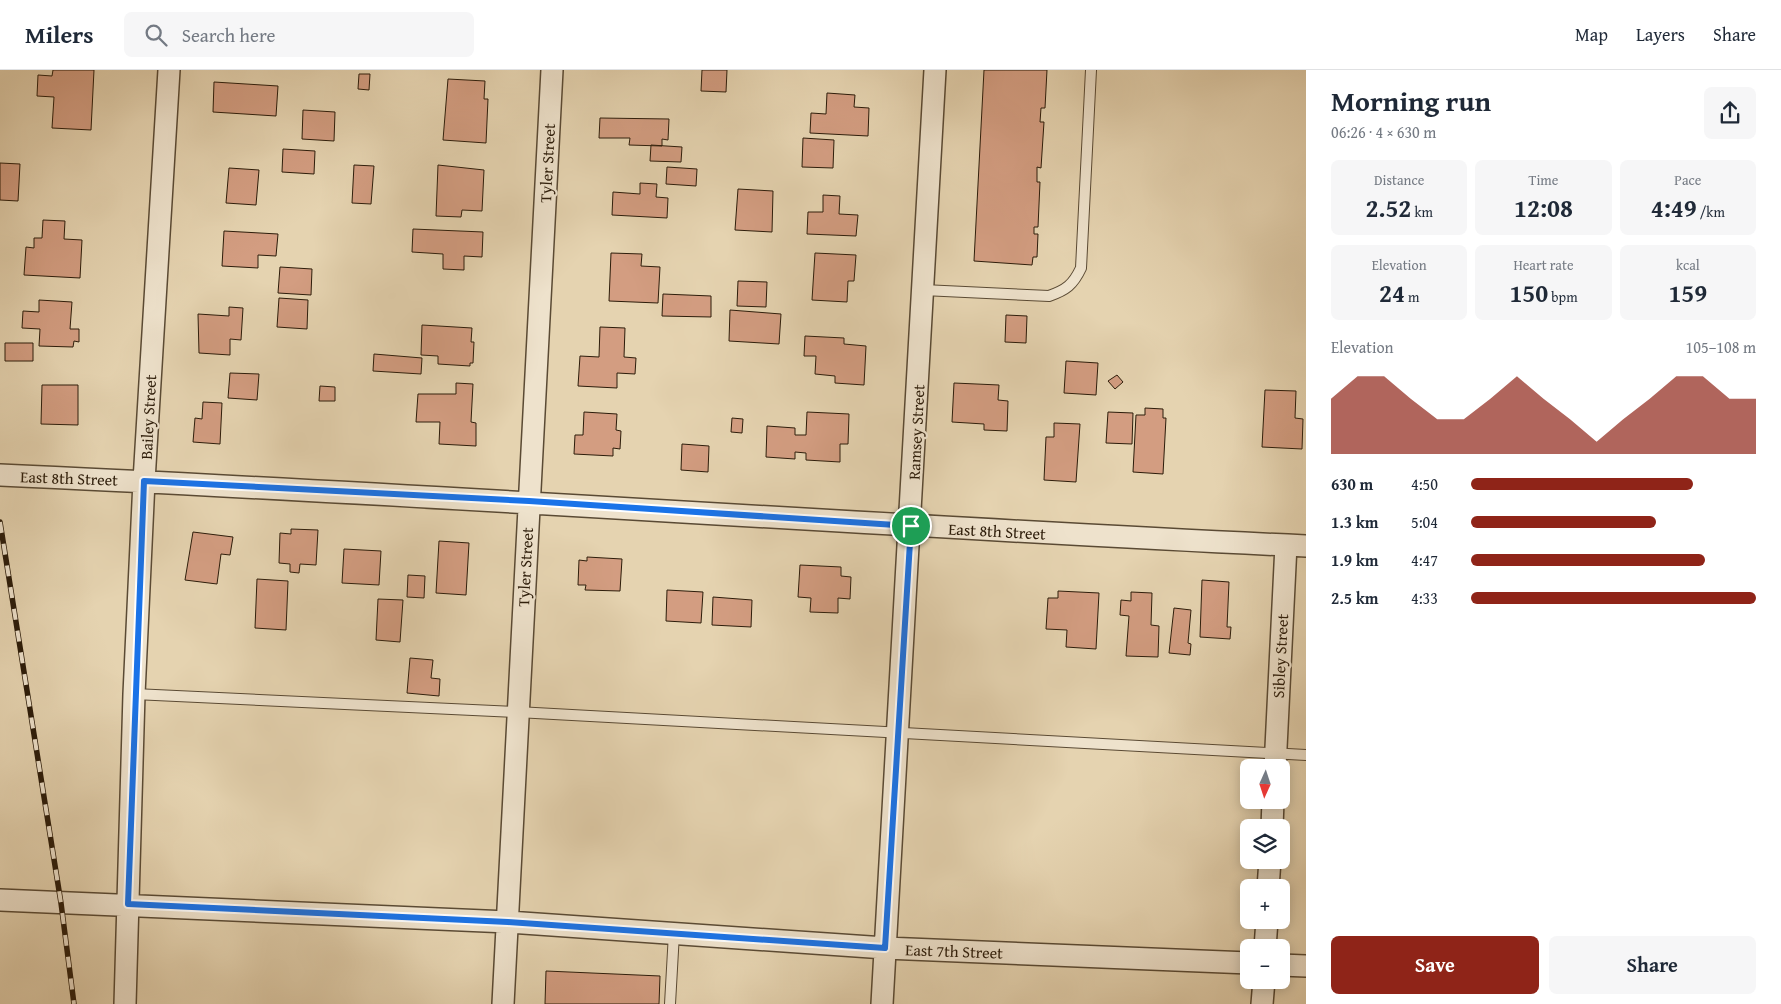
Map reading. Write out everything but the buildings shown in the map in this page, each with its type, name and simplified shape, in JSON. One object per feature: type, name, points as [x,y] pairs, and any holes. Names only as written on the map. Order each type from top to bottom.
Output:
[{"type":"street","name":"Bailey Street","points":[[125,1004],[134,694],[144,481],[169,70]]},
{"type":"street","name":"Tyler Street","points":[[503,1004],[552,70]]},
{"type":"street","name":"Ramsey Street","points":[[882,1004],[911,526],[935,70]]},
{"type":"street","name":"East 8th Street","points":[[0,475],[529,501],[911,526],[1296,546]]},
{"type":"street","name":"Sibley Street","points":[[1275,759],[1296,546]]},
{"type":"street","name":"East 7th Street","points":[[0,900],[128,904],[508,922],[885,948],[1240,963]]},
{"type":"street","points":[[1290,965],[1306,966]]},
{"type":"street","points":[[1262,1004],[1263,989]]},
{"type":"lane","points":[[923,290],[1049,296],[1064,291],[1074,282],[1081,268],[1091,70]]},
{"type":"lane","points":[[134,694],[517,712],[898,734],[1260,759]]},
{"type":"lane","points":[[1281,759],[1306,755]]},
{"type":"lane","points":[[670,1004],[674,933]]},
{"type":"railway","points":[[0,522],[61,903],[74,1004]]},
{"type":"route","points":[[144,481],[529,501],[911,526],[885,948],[508,922],[128,904],[134,694],[144,481]]}]
